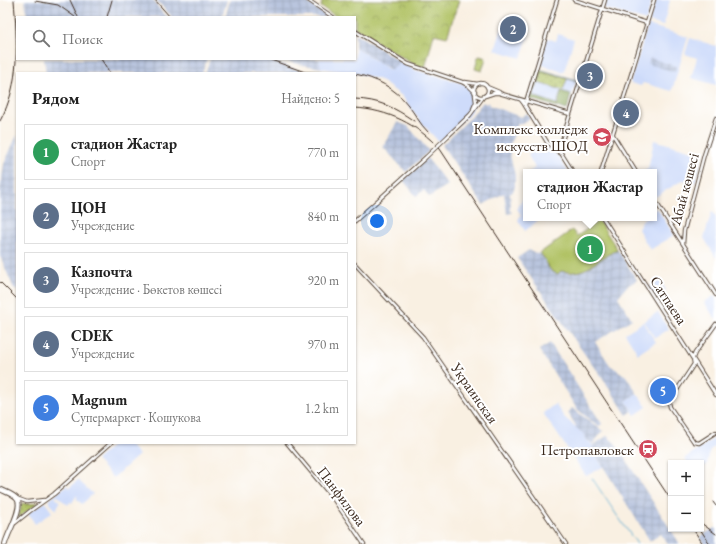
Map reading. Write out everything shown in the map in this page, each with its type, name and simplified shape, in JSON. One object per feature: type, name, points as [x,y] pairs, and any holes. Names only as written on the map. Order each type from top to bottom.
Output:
[{"type":"highway","points":[[0,489],[15,497],[18,501],[19,507],[5,544]]},
{"type":"street","points":[[308,0],[332,16]]},
{"type":"street","points":[[525,105],[557,0]]},
{"type":"street","points":[[574,0],[647,23]]},
{"type":"street","points":[[571,169],[562,155],[560,146],[605,0]]},
{"type":"street","points":[[602,169],[654,0]]},
{"type":"street","points":[[356,32],[408,64],[462,82],[484,84],[496,91],[570,114]]},
{"type":"street","points":[[462,82],[469,86],[478,96],[496,93],[526,100]]},
{"type":"street","points":[[470,115],[476,102],[476,87],[479,84]]},
{"type":"street","points":[[356,220],[470,115],[487,93],[487,87]]},
{"type":"street","points":[[516,98],[521,100],[525,105],[550,145],[562,155]]},
{"type":"street","points":[[525,105],[530,102]]},
{"type":"street","name":"Абай көшесі","points":[[683,244],[684,231],[704,155],[716,118]]},
{"type":"street","points":[[613,134],[634,169]]},
{"type":"street","points":[[611,142],[613,139],[617,141]]},
{"type":"street","points":[[550,145],[556,147],[560,146]]},
{"type":"street","points":[[657,204],[716,296]]},
{"type":"street","name":"Сатпаева","points":[[605,221],[694,362],[716,394]]},
{"type":"street","points":[[675,232],[680,235],[684,231]]},
{"type":"street","name":"Украинская","points":[[356,265],[423,337],[566,544]]},
{"type":"street","points":[[716,324],[695,353],[693,358],[694,362],[670,399],[669,404],[695,443],[700,443],[716,432]]},
{"type":"street","points":[[685,346],[692,352],[698,348]]},
{"type":"street","points":[[689,354],[692,355],[695,353]]},
{"type":"street","points":[[11,528],[19,519],[54,494],[110,444]]},
{"type":"street","name":"Панфилова","points":[[287,444],[332,498],[364,544]]},
{"type":"street","points":[[15,497],[26,502],[45,500]]},
{"type":"shaded area","points":[[25,0],[153,0],[167,16],[27,16]]},
{"type":"shaded area","points":[[156,0],[227,0],[222,16],[171,16]]},
{"type":"shaded area","points":[[230,0],[304,0],[328,16],[225,16]]},
{"type":"shaded area","points":[[607,0],[652,0],[646,21],[604,8]]},
{"type":"shaded area","points":[[656,0],[670,0],[663,26],[649,22]]},
{"type":"shaded area","points":[[648,25],[688,37],[672,91],[643,83],[641,86],[630,83]]},
{"type":"shaded area","points":[[502,28],[528,37],[521,58],[495,50]]},
{"type":"shaded area","points":[[356,34],[401,62],[391,70],[356,48]]},
{"type":"shaded area","points":[[558,34],[574,39],[564,72],[539,64],[547,38],[556,41]]},
{"type":"shaded area","points":[[690,38],[716,46],[716,85],[691,78],[697,58],[685,54]]},
{"type":"shaded area","points":[[356,48],[390,70],[401,62],[415,70],[468,86],[475,101],[468,116],[439,142],[420,121],[402,96],[380,80],[356,74],[356,72],[321,68],[319,60],[356,60]]},
{"type":"shaded area","points":[[650,58],[676,66],[675,72],[648,64]]},
{"type":"shaded area","points":[[44,60],[207,60],[202,72],[46,72]]},
{"type":"shaded area","points":[[210,60],[269,60],[305,72],[205,72]]},
{"type":"shaded area","points":[[286,60],[319,60],[321,68],[293,63]]},
{"type":"shaded area","points":[[539,68],[577,79],[567,111],[529,99]]},
{"type":"shaded area","points":[[483,102],[486,104],[488,102],[489,105],[521,117],[527,113],[530,118],[522,124],[518,123],[510,145],[510,155],[515,175],[515,187],[512,193],[510,193],[510,210],[512,213],[507,214],[504,193],[483,205],[442,145],[470,118]]},
{"type":"shaded area","points":[[397,122],[408,126],[429,151],[406,172],[383,147]]},
{"type":"shaded area","points":[[16,137],[16,290],[14,289],[0,256],[0,190],[4,164]]},
{"type":"shaded area","points":[[654,140],[703,154],[695,183],[683,180],[657,196],[657,169],[648,169]]},
{"type":"shaded area","points":[[549,147],[556,153],[566,169],[534,169],[535,168],[528,155],[534,151],[536,154],[541,153]]},
{"type":"shaded area","points":[[427,158],[448,185],[429,197],[424,190],[416,196],[403,180]]},
{"type":"shaded area","points":[[523,199],[523,221],[537,221],[525,231],[518,220],[521,215],[517,208]]},
{"type":"shaded area","points":[[657,208],[674,235],[650,250],[638,229],[642,221],[657,221]]},
{"type":"shaded area","points":[[712,211],[716,217],[716,258],[704,238]]},
{"type":"shaded area","points":[[529,250],[538,254],[540,253],[548,266],[570,273],[585,270],[611,252],[618,250],[637,280],[627,286],[618,297],[632,319],[595,342],[610,365],[626,376],[637,393],[626,401],[632,411],[627,415],[602,377],[517,258]]},
{"type":"shaded area","points":[[659,280],[666,290],[655,297],[649,287]]},
{"type":"shaded area","points":[[714,296],[716,299],[716,320],[704,302]]},
{"type":"shaded area","points":[[658,312],[669,329],[655,338],[644,321]]},
{"type":"shaded area","points":[[643,322],[656,342],[638,354],[625,333]]},
{"type":"shaded area","points":[[550,343],[602,424],[599,426],[577,409],[539,350]]},
{"type":"shaded area","points":[[637,393],[647,407],[635,415],[626,401]]},
{"type":"shaded area","points":[[555,404],[564,417],[585,435],[586,439],[593,445],[592,449],[603,467],[586,476],[543,413]]},
{"type":"shaded area","points":[[572,408],[603,431],[593,444],[575,427],[576,426],[568,413]]},
{"type":"shaded area","points":[[607,436],[615,443],[668,525],[668,532],[672,532],[680,544],[668,544],[661,534],[650,541],[592,449],[593,445]]},
{"type":"shaded area","points":[[716,437],[716,446],[710,450],[707,465],[704,466],[704,460],[686,460],[685,458]]},
{"type":"shaded area","points":[[114,444],[129,444],[139,455],[113,478],[96,460]]},
{"type":"shaded area","points":[[78,480],[93,494],[82,504],[77,500],[77,495],[72,503],[70,502],[68,505],[57,496],[55,497],[60,502],[56,510],[48,501],[67,485],[69,488]]},
{"type":"shaded area","points":[[45,502],[52,512],[35,524],[28,513]]},
{"type":"shaded area","points":[[716,527],[716,544],[705,544],[700,537]]},
{"type":"green space","points":[[322,0],[459,0],[447,37],[434,34],[425,68],[411,63],[356,29],[356,16],[335,16],[321,7]]},
{"type":"green space","points":[[480,56],[486,58],[482,71],[475,69],[478,57]]},
{"type":"green space","points":[[539,69],[576,81],[542,72],[539,82],[537,81],[535,88],[533,88]]},
{"type":"green space","points":[[541,72],[567,79],[563,90],[538,83],[537,87],[535,88]]},
{"type":"green space","points":[[533,90],[533,96],[557,104],[557,106],[561,91],[571,94],[567,110],[530,99]]},
{"type":"green space","points":[[599,221],[618,250],[610,253],[585,269],[571,272],[561,271],[558,274],[552,272],[540,253],[572,230],[577,236]]},
{"type":"green space","points":[[39,502],[18,518],[22,503],[30,504]]},
{"type":"waterway","points":[[592,478],[618,517]]},
{"type":"waterway","points":[[619,518],[632,537]]},
{"type":"waterway","points":[[633,538],[637,544]]},
{"type":"railway","points":[[0,121],[7,107],[16,62],[14,0]]},
{"type":"railway","points":[[70,0],[78,16]]},
{"type":"railway","points":[[107,16],[112,0]]},
{"type":"railway","points":[[155,0],[169,16]]},
{"type":"railway","points":[[35,1],[58,5],[74,16]]},
{"type":"railway","points":[[102,60],[109,72]]},
{"type":"railway","points":[[271,60],[305,72]]},
{"type":"railway","points":[[356,74],[378,81],[391,89],[403,99],[428,132]]},
{"type":"railway","points":[[356,99],[372,101],[386,105],[414,121]]},
{"type":"railway","points":[[356,108],[379,112],[401,120],[422,132],[440,149],[668,496]]},
{"type":"railway","points":[[0,282],[16,298]]},
{"type":"railway","points":[[713,502],[716,506]]},
{"type":"railway","points":[[704,525],[716,534]]},
{"type":"railway","points":[[695,532],[703,544]]},
{"type":"railway","points":[[702,532],[710,544]]},
{"type":"place","name":"ЦОН","points":[[513,29]]},
{"type":"place","name":"Казпочта","points":[[590,76]]},
{"type":"place","name":"CDEK","points":[[626,113]]},
{"type":"place","name":"Комплекс колледж искусств ШОД","points":[[602,137]]},
{"type":"place","name":"стадион Жастар","points":[[590,249]]},
{"type":"place","name":"Magnum","points":[[663,391]]},
{"type":"place","name":"Петропавловск","points":[[648,449]]}]
